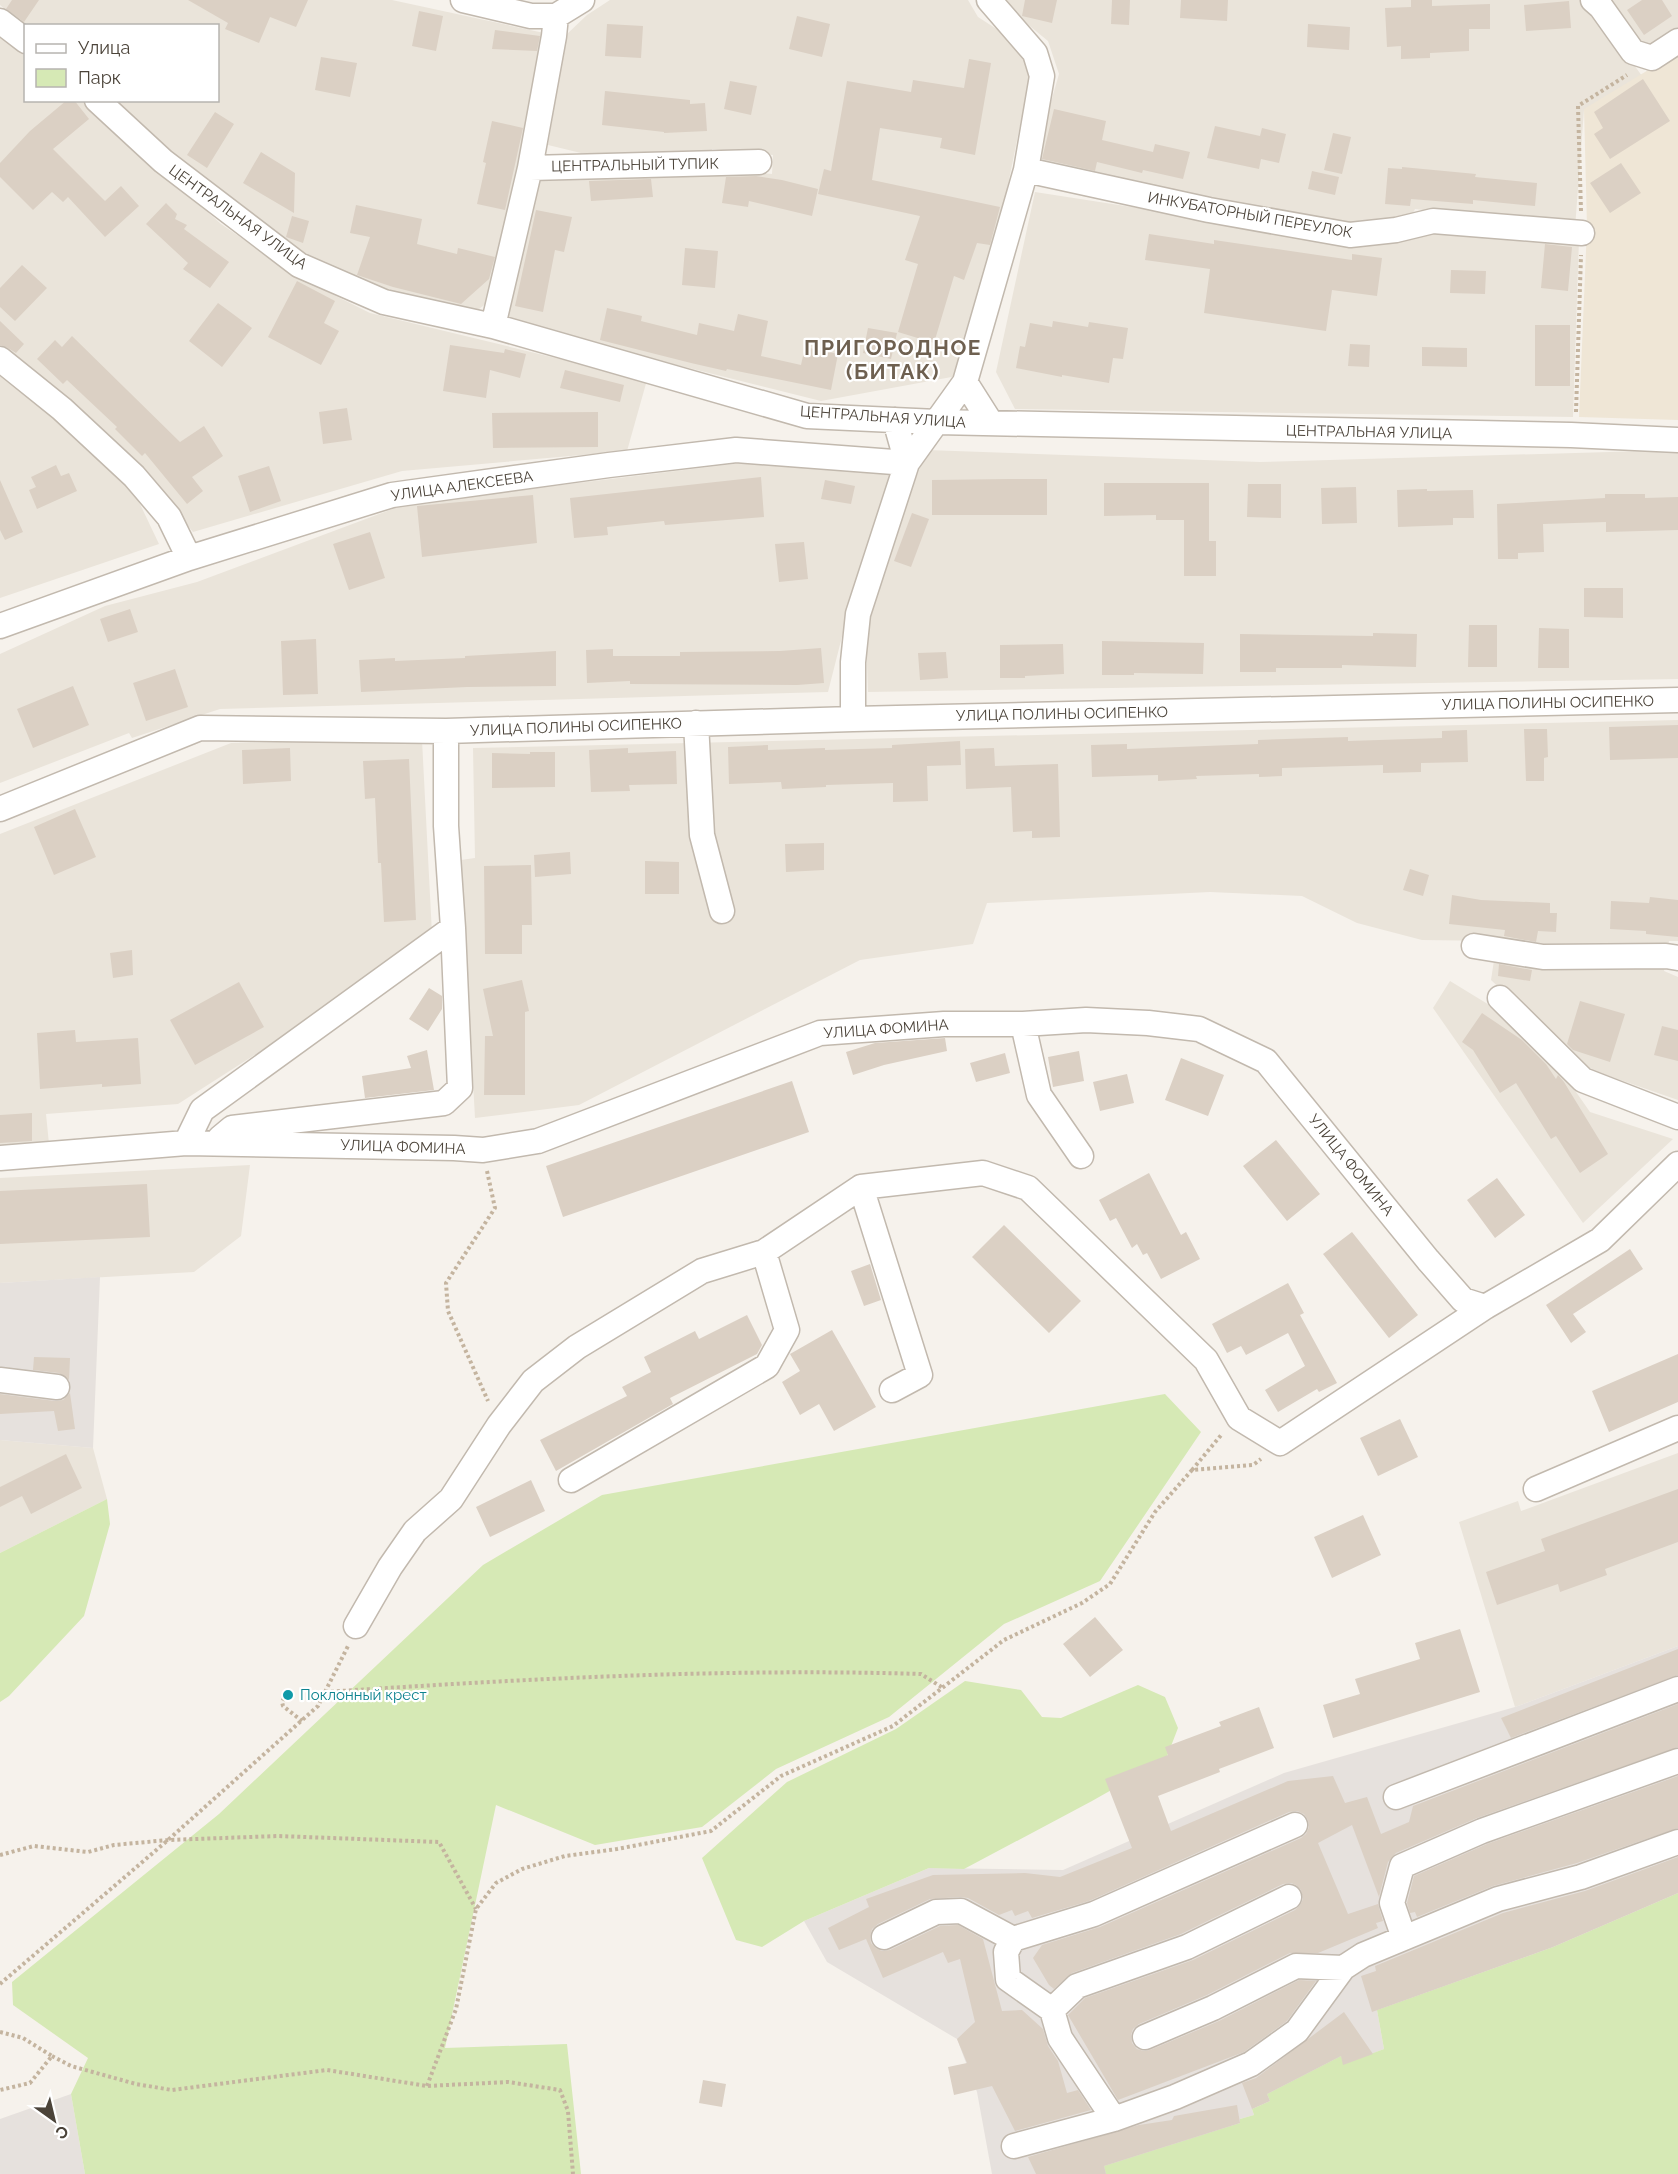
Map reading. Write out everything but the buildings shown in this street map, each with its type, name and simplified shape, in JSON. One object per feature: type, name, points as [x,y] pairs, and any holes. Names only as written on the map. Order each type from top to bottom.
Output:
[{"type":"street","points":[[463,0],[531,16],[555,16],[582,0]]},
{"type":"street","points":[[854,718],[853,662],[858,614],[907,463],[965,382],[1026,170],[1042,76],[1035,53],[989,0]]},
{"type":"street","points":[[1593,0],[1601,7],[1634,52],[1652,58],[1678,41]]},
{"type":"street","points":[[530,168],[554,36],[555,16]]},
{"type":"street","points":[[0,21],[24,39]]},
{"type":"street","name":"ЦЕНТРАЛЬНАЯ УЛИЦА","points":[[99,102],[163,161],[299,265],[384,302],[493,326],[807,416],[937,422],[1571,435],[1678,440]]},
{"type":"street","name":"ЦЕНТРАЛЬНЫЙ ТУПИК","points":[[493,326],[530,168],[759,162]]},
{"type":"street","name":"ИНКУБАТОРНЫЙ ПЕРЕУЛОК","points":[[1026,170],[1209,210],[1350,235],[1396,230],[1433,221],[1582,233]]},
{"type":"street","points":[[0,359],[62,409],[134,476],[169,517],[189,558]]},
{"type":"street","points":[[965,382],[991,423]]},
{"type":"street","points":[[895,420],[907,463]]},
{"type":"street","name":"УЛИЦА АЛЕКСЕЕВА","points":[[0,626],[189,558],[393,495],[598,466],[736,450],[907,463]]},
{"type":"street","name":"УЛИЦА ПОЛИНЫ ОСИПЕНКО","points":[[0,809],[200,728],[446,731],[854,718],[1678,700]]},
{"type":"street","points":[[696,723],[702,835],[722,911]]},
{"type":"street","points":[[215,1142],[232,1128],[444,1103],[460,1088],[446,826],[446,731]]},
{"type":"street","points":[[0,1158],[186,1143],[202,1110],[453,928]]},
{"type":"street","points":[[1474,946],[1543,957],[1666,956],[1678,958]]},
{"type":"street","points":[[1500,998],[1583,1080],[1678,1117]]},
{"type":"street","name":"УЛИЦА ФОМИНА","points":[[186,1143],[483,1150],[538,1141],[820,1033],[944,1024],[1023,1024],[1086,1020],[1148,1023],[1200,1029],[1266,1061],[1463,1300],[1485,1307]]},
{"type":"street","points":[[1023,1024],[1039,1095],[1081,1156]]},
{"type":"street","points":[[356,1626],[390,1567],[416,1531],[451,1499],[499,1425],[533,1381],[577,1347],[702,1271],[764,1252],[861,1187],[983,1173],[1028,1188],[1206,1360],[1239,1418],[1280,1443],[1485,1307],[1599,1240],[1678,1164]]},
{"type":"street","points":[[861,1187],[920,1375],[892,1390]]},
{"type":"street","points":[[571,1480],[767,1366],[787,1330],[764,1252]]},
{"type":"street","points":[[0,1380],[57,1387]]},
{"type":"street","points":[[1536,1489],[1678,1428]]},
{"type":"street","points":[[1396,1797],[1678,1689]]},
{"type":"street","points":[[1404,1938],[1392,1903],[1402,1866],[1482,1831],[1678,1761]]},
{"type":"street","points":[[1114,2119],[1060,2038],[1052,2010],[1008,1979],[1006,1952],[1013,1940],[1094,1914],[1295,1825]]},
{"type":"street","points":[[1014,2146],[1114,2119],[1175,2097],[1251,2064],[1297,2031],[1343,1968],[1363,1954],[1497,1899],[1581,1877],[1678,1842]]},
{"type":"street","points":[[1052,2010],[1077,1986],[1187,1947],[1289,1897]]},
{"type":"street","points":[[884,1937],[936,1912],[961,1911],[1013,1940]]},
{"type":"street","points":[[1145,2037],[1213,2008],[1296,1966],[1343,1968]]},
{"type":"path","points":[[483,1150],[495,1208],[446,1283],[448,1311],[499,1425]]},
{"type":"path","points":[[427,2086],[456,2009],[476,1909],[496,1883],[522,1869],[565,1856],[617,1849],[711,1831],[781,1776],[893,1726],[1004,1640],[1082,1603],[1110,1584],[1155,1512],[1224,1431],[1239,1418]]},
{"type":"path","points":[[1192,1470],[1253,1465],[1280,1443]]},
{"type":"path","points":[[0,1984],[168,1840],[318,1706],[356,1626]]},
{"type":"path","points":[[325,1692],[632,1675],[759,1671],[921,1674],[943,1688]]},
{"type":"path","points":[[284,1698],[283,1706],[302,1721]]},
{"type":"path","points":[[0,1855],[34,1846],[88,1852],[114,1845],[168,1840],[278,1836],[439,1842],[476,1909]]},
{"type":"path","points":[[0,2032],[23,2038],[71,2066],[136,2084],[172,2090],[327,2070],[427,2086],[508,2082],[560,2090],[568,2111],[573,2174]]},
{"type":"path","points":[[0,2090],[30,2083],[52,2055]]},
{"type":"shaded area","points":[[0,0],[392,0],[544,33],[524,151],[496,259],[491,300],[471,315],[410,304],[290,253],[157,150],[161,142],[113,102],[219,102],[219,24],[24,24],[24,26],[0,5]]},
{"type":"shaded area","points":[[610,0],[968,0],[978,17],[1023,46],[1029,81],[995,249],[957,376],[821,401],[501,321],[541,174],[724,169],[772,174],[773,155],[712,149],[712,154],[646,156],[581,153],[548,145],[566,35],[587,15]]},
{"type":"shaded area","points":[[998,0],[1580,0],[1596,12],[1642,76],[1584,110],[1575,228],[1415,209],[1411,217],[1347,224],[1033,165],[1059,74],[1048,41]]},
{"type":"shaded area","points":[[1601,0],[1678,0],[1678,29],[1650,47],[1638,43]]},
{"type":"shaded area","points":[[0,29],[24,46],[24,102],[85,102],[221,224],[298,277],[370,313],[647,380],[627,451],[402,471],[193,532],[144,472],[0,353]]},
{"type":"shaded area","points":[[1678,52],[1678,420],[1579,417],[1587,227],[1584,109]]},
{"type":"shaded area","points":[[1035,192],[1352,241],[1440,227],[1579,239],[1573,417],[1015,409],[996,372]]},
{"type":"shaded area","points":[[0,371],[130,483],[159,544],[0,598]]},
{"type":"shaded area","points":[[927,450],[1260,462],[1678,450],[1678,679],[868,692],[865,608]]},
{"type":"shaded area","points":[[766,460],[894,474],[850,605],[828,692],[220,709],[132,738],[129,733],[0,783],[0,654],[105,606],[197,582],[406,504]]},
{"type":"shaded area","points":[[1678,720],[1678,941],[1669,941],[1664,971],[1678,977],[1678,1100],[1583,1067],[1491,980],[1497,941],[1422,940],[1357,923],[1302,896],[1210,892],[987,903],[973,944],[860,960],[579,1105],[475,1118],[461,860],[475,858],[473,748]]},
{"type":"shaded area","points":[[422,740],[432,934],[295,1029],[178,1104],[46,1114],[49,1144],[0,1149],[0,834],[231,743]]},
{"type":"shaded area","points":[[1450,981],[1527,1028],[1553,1059],[1590,1112],[1673,1139],[1583,1223],[1433,1008]]},
{"type":"shaded area","points":[[250,1165],[241,1236],[194,1272],[0,1283],[0,1178]]},
{"type":"shaded area","points":[[100,1277],[93,1448],[0,1440],[0,1283]]},
{"type":"shaded area","points":[[0,1440],[93,1448],[107,1499],[0,1553]]},
{"type":"shaded area","points":[[1678,1453],[1678,1646],[1515,1707],[1459,1522],[1518,1501],[1521,1511]]},
{"type":"shaded area","points":[[1678,1646],[1678,1893],[1553,1947],[1377,2010],[1384,2049],[1268,2095],[1270,2101],[1252,2109],[1254,2115],[1240,2119],[1240,2123],[1105,2174],[992,2174],[977,2092],[957,2039],[827,1962],[804,1921],[929,1868],[1063,1870],[1284,1773],[1515,1707]]},
{"type":"shaded area","points":[[71,2094],[85,2174],[0,2174],[0,2119]]},
{"type":"green space","points":[[1165,1394],[1201,1432],[1100,1581],[1004,1624],[889,1717],[776,1769],[702,1827],[595,1845],[496,1805],[445,2048],[567,2044],[581,2174],[85,2174],[71,2094],[88,2058],[13,2005],[12,1982],[219,1814],[483,1565],[602,1495]]},
{"type":"green space","points":[[107,1499],[110,1524],[84,1616],[9,1696],[0,1702],[0,1553]]},
{"type":"green space","points":[[965,1681],[1021,1690],[1042,1717],[1061,1718],[1138,1685],[1165,1697],[1178,1728],[1166,1759],[964,1869],[929,1868],[804,1921],[762,1947],[736,1940],[702,1858],[787,1782],[896,1729]]},
{"type":"green space","points":[[1678,1893],[1678,2174],[1106,2174],[1104,2166],[1240,2123],[1240,2119],[1254,2115],[1252,2109],[1270,2101],[1267,2094],[1341,2056],[1344,2064],[1384,2049],[1377,2010],[1553,1947]]},
{"type":"place","name":"Поклонный крест","points":[[288,1695]]},
{"type":"district","name":"ПРИГОРОДНОЕ (БИТАК)","points":[[893,360]]}]
